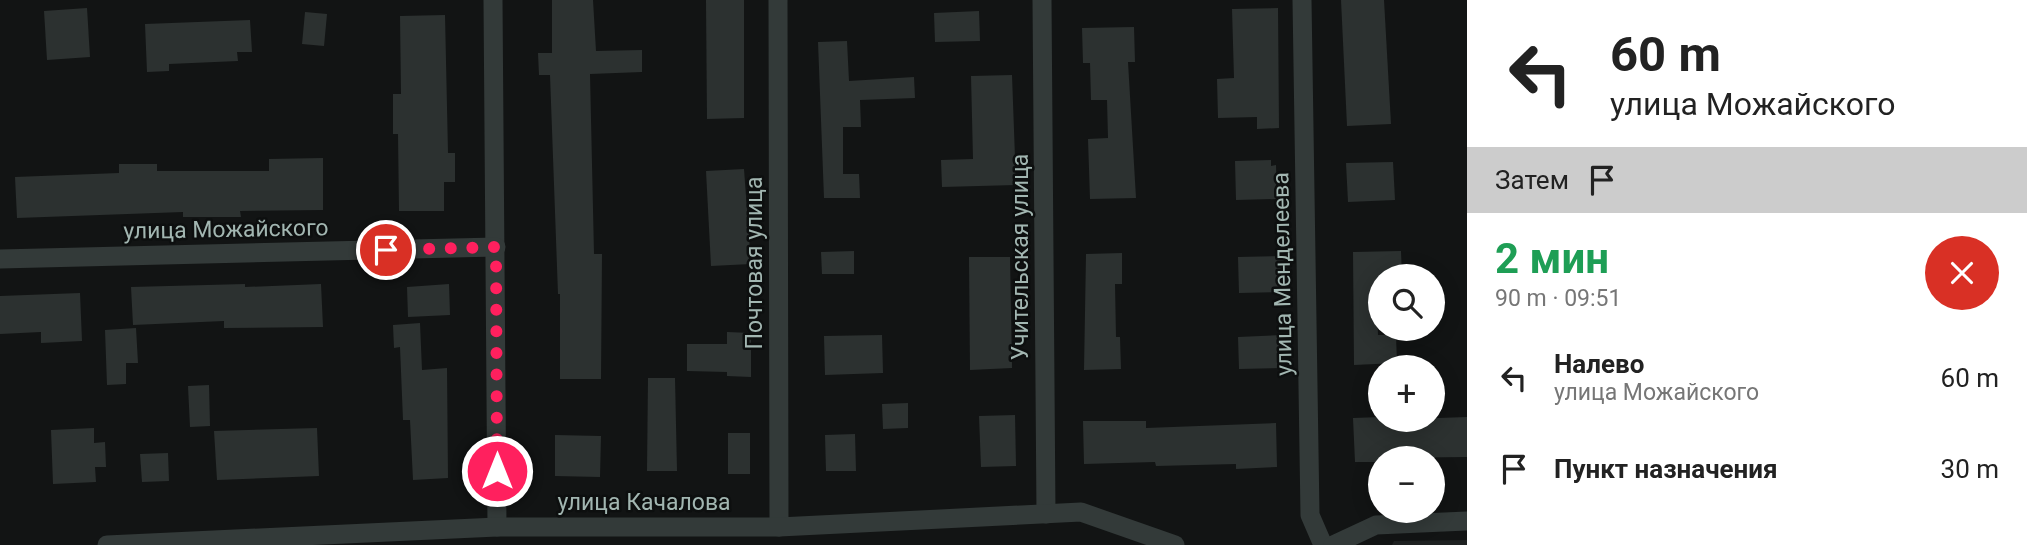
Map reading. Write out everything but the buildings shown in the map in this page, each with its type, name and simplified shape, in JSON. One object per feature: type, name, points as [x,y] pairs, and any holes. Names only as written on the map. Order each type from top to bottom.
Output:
[{"type":"street","points":[[493,0],[497,527]]},
{"type":"street","name":"Почтовая улица","points":[[778,0],[779,527]]},
{"type":"street","name":"Учительская улица","points":[[1042,0],[1046,514]]},
{"type":"street","name":"улица Менделеева","points":[[1302,0],[1310,514],[1323,545]]},
{"type":"street","name":"улица Можайского","points":[[0,259],[496,247]]},
{"type":"street","name":"улица Качалова","points":[[107,545],[497,527],[779,527],[1082,512],[1175,545]]},
{"type":"street","points":[[1334,545],[1376,525],[1467,521]]},
{"type":"shaded area","points":[[1467,540],[1467,545],[1392,545],[1394,541]]},
{"type":"route","points":[[386,250],[496,247],[497,471]]}]
